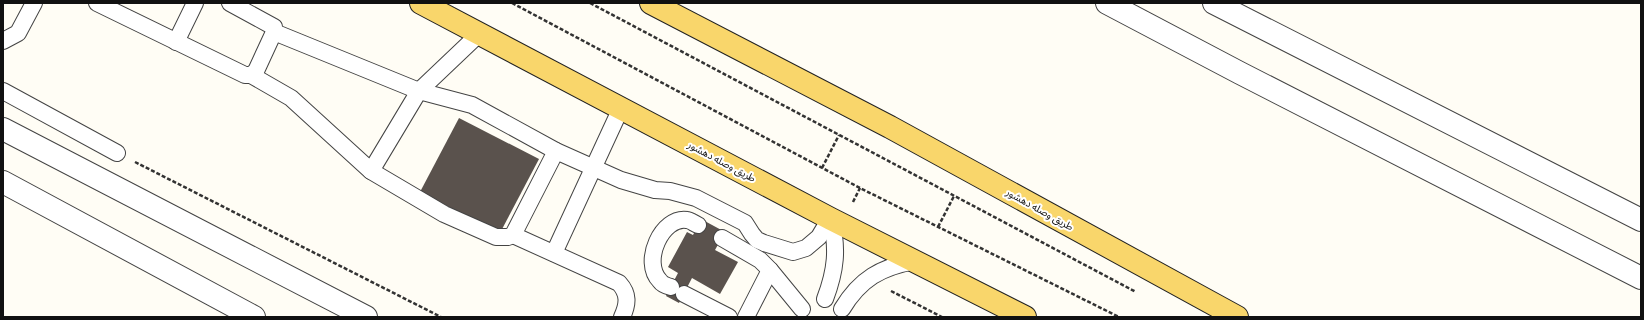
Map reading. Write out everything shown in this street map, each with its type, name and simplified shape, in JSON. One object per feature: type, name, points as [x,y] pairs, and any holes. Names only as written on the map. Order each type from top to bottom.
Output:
[{"type":"main road","name":"طريق وصله دهشور","points":[[421,3],[829,218],[1025,317]]},
{"type":"main road","name":"طريق وصله دهشور","points":[[651,3],[890,127],[1237,317]]},
{"type":"street","points":[[1107,3],[1240,73],[1641,278]]},
{"type":"street","points":[[1214,3],[1641,220]]},
{"type":"street","points":[[3,129],[366,317]]},
{"type":"street","points":[[3,182],[254,317]]},
{"type":"lane","points":[[3,41],[18,33],[34,3]]},
{"type":"lane","points":[[97,3],[176,42],[245,74],[251,75],[291,98],[371,171],[444,214],[496,237],[508,237],[513,235],[556,151]]},
{"type":"lane","points":[[176,42],[195,3]]},
{"type":"lane","points":[[230,3],[274,27],[274,32],[256,71],[251,75]]},
{"type":"lane","points":[[274,32],[419,91],[472,105],[556,151],[593,168],[637,185],[655,190],[670,191],[696,198],[745,223],[758,240],[793,252],[806,248],[813,243],[825,227],[829,218]]},
{"type":"lane","points":[[371,171],[419,91],[479,34]]},
{"type":"lane","points":[[3,91],[117,153]]},
{"type":"lane","points":[[554,253],[621,108]]},
{"type":"lane","points":[[825,299],[832,282],[835,263],[834,233],[829,218]]},
{"type":"lane","points":[[698,225],[688,220],[676,222],[668,226],[653,249],[652,262],[654,272],[660,282],[729,317]]},
{"type":"lane","points":[[513,235],[619,283],[624,288],[627,298],[622,317]]},
{"type":"lane","points":[[722,238],[751,254],[770,270],[800,313],[808,303],[825,299],[834,302],[844,313],[849,298],[868,279],[882,270],[915,261]]},
{"type":"lane","points":[[746,317],[770,270]]},
{"type":"path","points":[[512,3],[822,168],[1119,317]]},
{"type":"path","points":[[590,3],[1141,295]]},
{"type":"path","points":[[822,168],[839,135]]},
{"type":"path","points":[[117,153],[440,317]]},
{"type":"path","points":[[938,227],[954,196]]},
{"type":"path","points":[[868,279],[942,317]]},
{"type":"building","points":[[459,118],[539,159],[500,233],[420,192]]},
{"type":"building","points":[[701,219],[725,232],[715,250],[738,262],[720,294],[692,278],[679,303],[666,296],[678,273],[668,267],[687,232],[693,235]]}]
